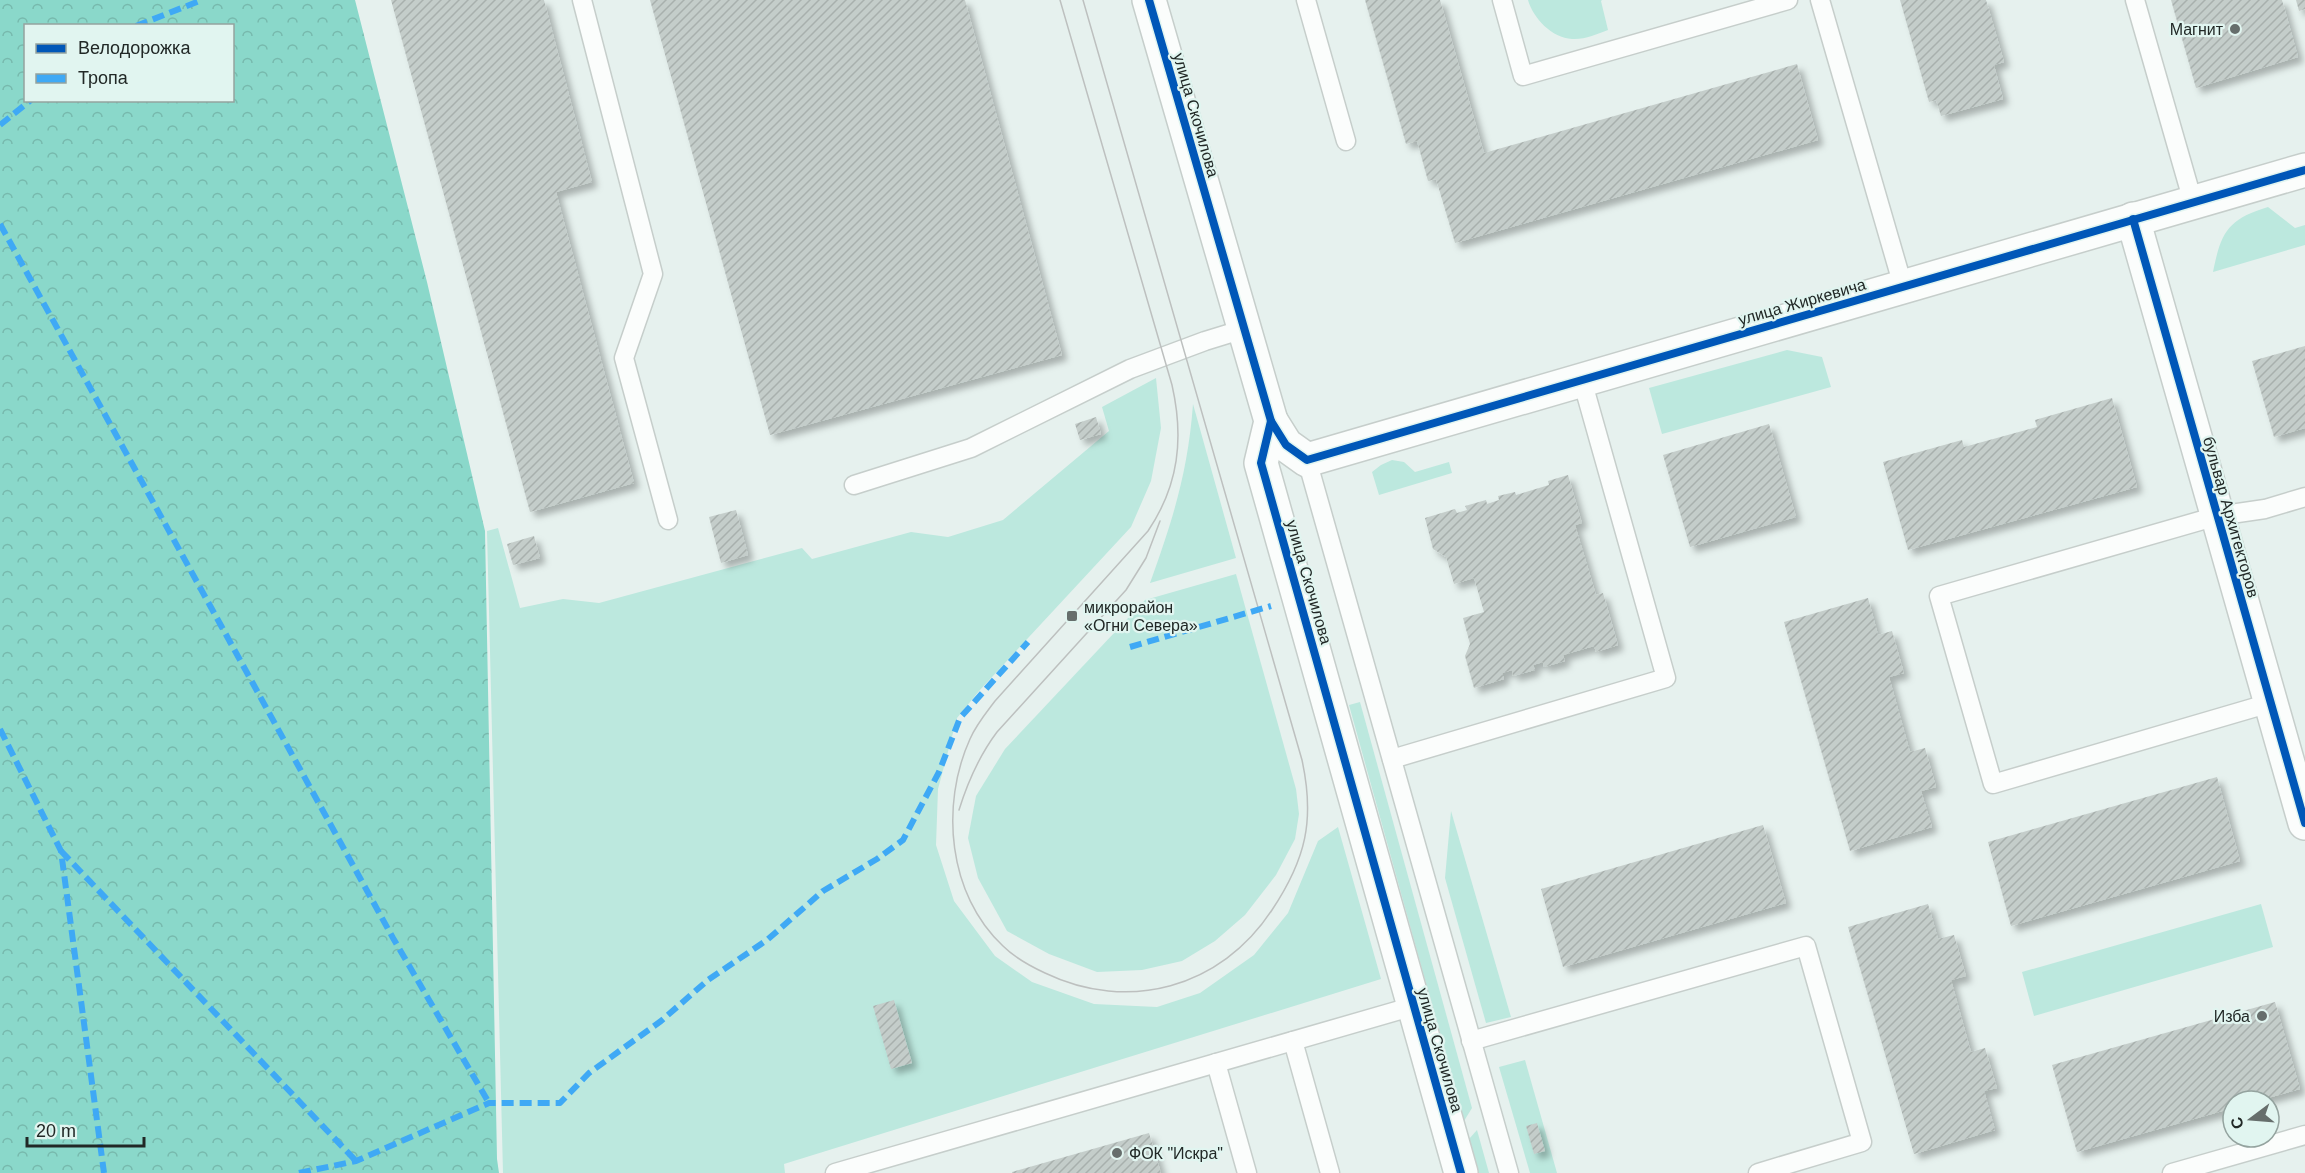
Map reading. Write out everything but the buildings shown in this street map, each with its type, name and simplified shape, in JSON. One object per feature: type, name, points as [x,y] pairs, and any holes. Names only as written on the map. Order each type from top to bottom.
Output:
[{"type":"street","name":"улица Скочилова","points":[[1149,0],[1271,421],[1261,463],[1461,1173]]},
{"type":"street","name":"улица Жиркевича","points":[[1307,460],[2305,170]]},
{"type":"street","name":"бульвар Архитекторов","points":[[2133,219],[2270,703],[2300,790],[2305,823]]},
{"type":"street","points":[[1271,421],[1286,445],[1307,460]]},
{"type":"lane","points":[[582,0],[653,274],[624,358],[668,520]]},
{"type":"lane","points":[[1306,0],[1346,141]]},
{"type":"lane","points":[[1502,0],[1523,76],[1788,0]]},
{"type":"lane","points":[[1820,0],[1903,286]]},
{"type":"lane","points":[[2136,0],[2193,202]]},
{"type":"lane","points":[[854,485],[971,448],[1130,369],[1244,329]]},
{"type":"lane","points":[[1392,759],[1666,678],[1582,380]]},
{"type":"lane","points":[[1307,460],[1509,1173]]},
{"type":"lane","points":[[2270,703],[1993,784],[1939,596],[2217,516],[2265,509],[2305,497]]},
{"type":"lane","points":[[1472,1041],[1806,946],[1862,1142],[1758,1173]]},
{"type":"lane","points":[[835,1173],[1414,1006]]},
{"type":"lane","points":[[1293,1041],[1330,1173]]},
{"type":"lane","points":[[1216,1063],[1247,1173]]},
{"type":"lane","points":[[2172,1173],[2305,1135]]},
{"type":"green space","points":[[0,0],[355,0],[427,282],[485,531],[499,1173],[0,1173]]},
{"type":"green space","points":[[1528,0],[1602,0],[1608,30],[1581,39],[1557,35],[1544,26],[1534,14]]},
{"type":"green space","points":[[2268,207],[2295,228],[2305,225],[2305,245],[2213,272],[2219,247],[2228,229],[2244,217]]},
{"type":"green space","points":[[1787,350],[1822,357],[1831,387],[1662,434],[1649,388]]},
{"type":"green space","points":[[1156,378],[1161,428],[1151,481],[1131,527],[979,691],[957,718],[938,789],[936,845],[954,901],[995,956],[1032,982],[1094,1004],[1157,1007],[1200,993],[1254,955],[1288,913],[1318,841],[1338,827],[1381,979],[784,1164],[785,1173],[503,1173],[487,531],[498,528],[520,608],[563,599],[599,603],[802,548],[812,559],[911,532],[948,537],[1003,520],[1109,431],[1102,407]]},
{"type":"green space","points":[[1193,404],[1236,558],[1150,583],[1178,495],[1191,429]]},
{"type":"green space","points":[[1392,460],[1404,462],[1415,472],[1449,462],[1452,473],[1379,495],[1372,472]]},
{"type":"green space","points":[[1236,574],[1296,789],[1299,814],[1295,839],[1276,875],[1245,915],[1215,941],[1182,961],[1142,970],[1097,972],[1049,954],[1007,931],[978,878],[968,838],[976,796],[1005,749],[1145,600]]},
{"type":"green space","points":[[1360,702],[1472,1108],[1464,1121],[1349,705]]},
{"type":"green space","points":[[1451,811],[1511,1017],[1486,1023],[1445,878]]},
{"type":"green space","points":[[2261,904],[2273,947],[2034,1016],[2022,972]]},
{"type":"green space","points":[[1525,1060],[1557,1173],[1530,1173],[1499,1067]]},
{"type":"green space","points":[[1477,1130],[1489,1173],[1479,1173],[1469,1139]]},
{"type":"tram line","points":[[1060,0],[1172,385],[1178,424],[1176,461],[1167,496],[1148,531],[995,701],[975,729],[961,765],[955,792],[953,820],[955,848],[960,875],[970,901],[985,925],[1012,954],[1039,970],[1076,985],[1108,991],[1140,991],[1170,986],[1200,975],[1227,958],[1251,937],[1272,910],[1293,873],[1305,838],[1308,802],[1302,760],[1083,0]]},
{"type":"tram line","points":[[959,810],[975,769],[997,732],[1126,590],[1146,558],[1160,521]]},
{"type":"marked path","points":[[141,24],[202,0]]},
{"type":"marked path","points":[[0,125],[29,102]]},
{"type":"marked path","points":[[0,224],[393,938],[489,1103]]},
{"type":"marked path","points":[[1130,647],[1271,606]]},
{"type":"marked path","points":[[299,1173],[356,1161],[489,1103],[560,1103],[589,1073],[661,1021],[708,980],[767,940],[823,891],[877,859],[903,840],[939,772],[960,718],[1028,642]]},
{"type":"marked path","points":[[0,729],[61,851],[104,1173]]},
{"type":"marked path","points":[[61,851],[356,1161]]},
{"type":"cycle path","points":[[1149,0],[1271,421],[1261,463],[1461,1173]]},
{"type":"cycle path","points":[[1271,421],[1286,445],[1307,460],[2305,170]]},
{"type":"cycle path","points":[[2133,219],[2305,823]]},
{"type":"place","name":"Магнит","points":[[2235,29]]},
{"type":"place","name":"микрорайон «Огни Севера»","points":[[1072,616]]},
{"type":"place","name":"Изба","points":[[2262,1016]]},
{"type":"place","name":"ФОК \"Искра\"","points":[[1117,1153]]}]
